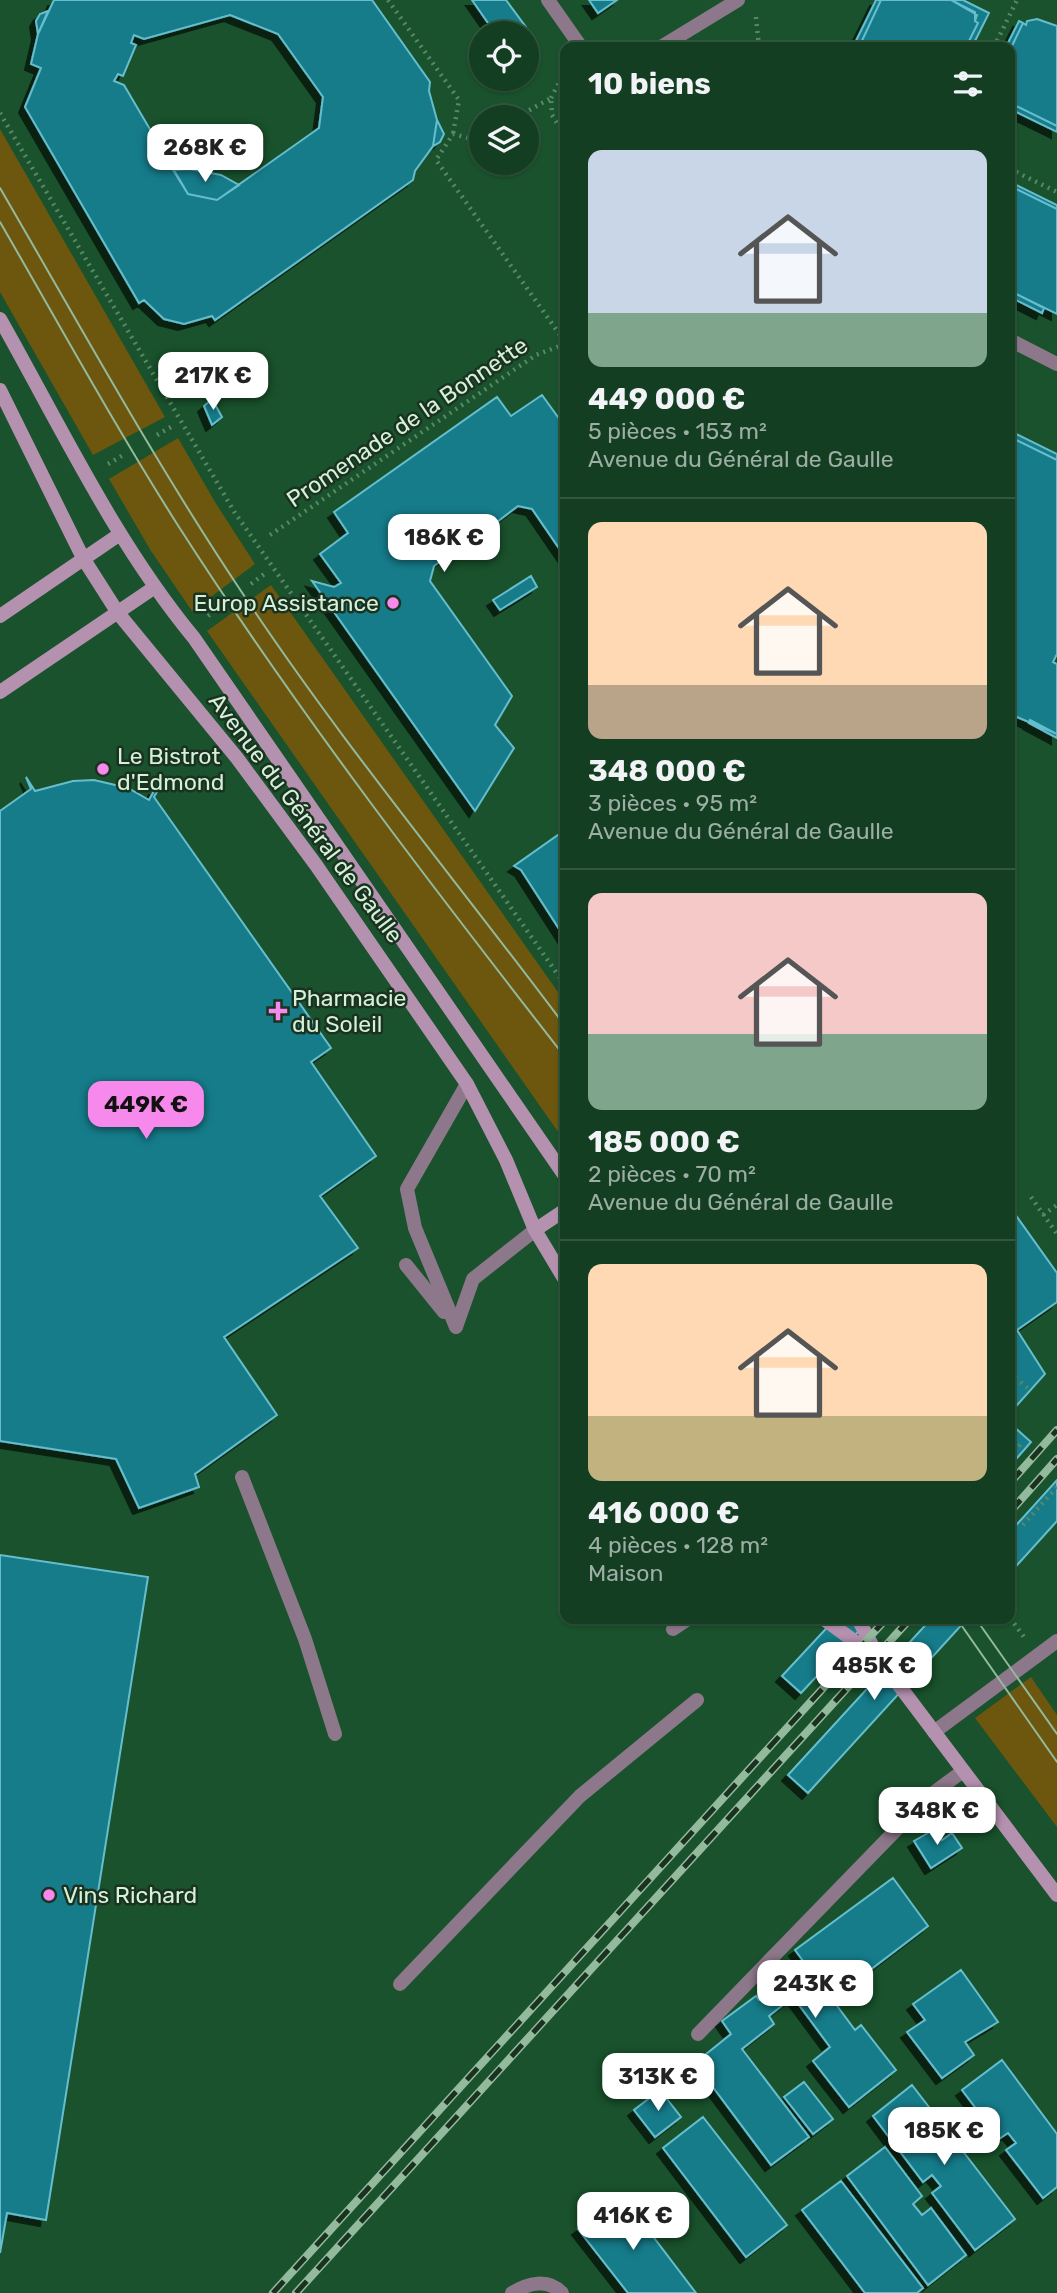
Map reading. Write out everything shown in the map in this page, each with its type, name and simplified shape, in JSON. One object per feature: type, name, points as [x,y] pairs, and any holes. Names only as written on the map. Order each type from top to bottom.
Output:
[{"type":"main road","name":"Avenue du Général de Gaulle","points":[[0,319],[120,534],[294,781],[560,1170]]},
{"type":"main road","name":"Avenue du Général de Gaulle","points":[[0,390],[83,558],[118,613],[237,758],[316,865],[467,1084],[506,1160],[535,1230],[560,1272]]},
{"type":"main road","points":[[0,617],[120,534]]},
{"type":"main road","points":[[0,692],[155,587]]},
{"type":"main road","points":[[535,1230],[560,1213]]},
{"type":"main road","points":[[831,1624],[880,1660]]},
{"type":"main road","points":[[862,1624],[880,1660],[1057,1895]]},
{"type":"street","points":[[548,0],[577,42]]},
{"type":"street","points":[[669,42],[738,0]]},
{"type":"street","points":[[1015,343],[1057,364]]},
{"type":"street","points":[[456,1327],[415,1228],[407,1189],[467,1084]]},
{"type":"street","points":[[456,1327],[472,1279],[535,1230]]},
{"type":"street","points":[[406,1265],[456,1327]]},
{"type":"street","points":[[242,1477],[305,1639],[335,1734]]},
{"type":"street","points":[[673,1629],[680,1624]]},
{"type":"street","points":[[934,1732],[1057,1641]]},
{"type":"street","points":[[400,1984],[580,1796],[697,1700]]},
{"type":"street","points":[[698,2034],[928,1797],[963,1771]]},
{"type":"street","points":[[512,2293],[533,2283],[545,2283],[562,2293]]},
{"type":"path","points":[[388,0],[459,100],[453,134],[436,160],[560,336]]},
{"type":"path","points":[[996,42],[1017,0]]},
{"type":"path","points":[[754,11],[758,42]]},
{"type":"path","points":[[560,81],[551,98],[552,115],[560,128]]},
{"type":"path","points":[[538,105],[551,98]]},
{"type":"path","points":[[0,113],[235,513],[560,978]]},
{"type":"path","points":[[453,134],[469,138]]},
{"type":"path","points":[[1015,171],[1057,192]]},
{"type":"path","name":"Promenade de la Bonnette","points":[[270,534],[536,355],[560,345]]},
{"type":"path","points":[[157,435],[171,427]]},
{"type":"path","points":[[105,466],[125,454]]},
{"type":"path","points":[[251,584],[267,572]]},
{"type":"path","points":[[204,618],[221,606]]},
{"type":"path","points":[[1031,1197],[1056,1230]]},
{"type":"path","points":[[1043,1214],[1057,1205]]},
{"type":"path","points":[[1015,1377],[1030,1390]]},
{"type":"path","points":[[1015,1451],[1021,1444]]},
{"type":"path","points":[[1023,1525],[1057,1487]]},
{"type":"shaded area","points":[[0,129],[165,417],[93,455],[0,292]]},
{"type":"shaded area","points":[[178,438],[255,564],[192,611],[151,551],[109,479]]},
{"type":"shaded area","points":[[271,585],[560,995],[560,1135],[207,631]]},
{"type":"shaded area","points":[[1031,1677],[1057,1715],[1057,1827],[975,1718]]},
{"type":"building","points":[[54,0],[372,0],[430,82],[429,91],[437,120],[433,146],[415,171],[413,180],[215,320],[212,316],[184,324],[164,319],[144,300],[139,303],[25,107],[41,68],[31,64],[38,34]],"holes":[[[230,15],[278,34],[323,97],[319,128],[217,200],[188,194],[124,85],[114,81],[118,74],[123,76],[136,45],[131,43],[134,35],[144,39]]]},
{"type":"building","points":[[472,0],[506,0],[522,21],[487,21]]},
{"type":"building","points":[[589,0],[617,0],[598,13]]},
{"type":"building","points":[[876,0],[881,0],[861,42],[855,42]]},
{"type":"building","points":[[881,0],[951,0],[975,12],[975,21],[978,23],[968,42],[861,42]]},
{"type":"building","points":[[951,0],[963,0],[989,13],[974,42],[968,42],[978,23],[975,21],[977,15]]},
{"type":"building","points":[[48,11],[38,34],[36,21],[40,14]]},
{"type":"building","points":[[1037,19],[1057,26],[1057,126],[1015,105],[1014,42],[1023,23],[1026,25],[1027,21]]},
{"type":"building","points":[[1019,21],[1023,23],[1014,42],[1008,42]]},
{"type":"building","points":[[1015,105],[1057,126],[1057,132],[1015,111]]},
{"type":"building","points":[[437,120],[444,134],[440,142],[433,146]]},
{"type":"building","points":[[189,169],[221,175],[239,185],[217,200],[188,194],[173,170]]},
{"type":"building","points":[[1015,184],[1057,205],[1057,209],[1015,188]]},
{"type":"building","points":[[1015,188],[1057,209],[1057,314],[1015,293]]},
{"type":"building","points":[[1015,294],[1044,308],[1042,313],[1015,300]]},
{"type":"building","points":[[542,395],[560,420],[560,550],[532,509],[518,506],[493,525],[486,551],[456,549],[434,566],[430,581],[512,696],[495,725],[514,748],[475,811],[312,581],[334,587],[341,583],[320,554],[348,533],[334,512],[497,397],[511,416]]},
{"type":"building","points":[[212,399],[222,417],[212,425],[204,406]]},
{"type":"building","points":[[1015,433],[1057,454],[1057,460],[1015,439]]},
{"type":"building","points":[[1015,439],[1057,460],[1057,654],[1053,662],[1057,664],[1057,734],[1015,716]]},
{"type":"building","points":[[531,576],[537,587],[500,610],[493,600]]},
{"type":"building","points":[[1030,720],[1057,734],[1057,738],[1029,723]]},
{"type":"building","points":[[26,777],[35,791],[73,781],[94,780],[128,788],[149,800],[155,789],[158,790],[154,797],[331,1048],[311,1062],[376,1156],[320,1196],[358,1248],[224,1337],[277,1415],[195,1474],[199,1487],[139,1508],[116,1459],[0,1441],[0,811],[31,789]]},
{"type":"building","points":[[560,834],[560,930],[521,870],[514,866]]},
{"type":"building","points":[[1015,1214],[1057,1273],[1057,1302],[1017,1330],[1045,1374],[1015,1407]]},
{"type":"building","points":[[1015,1428],[1031,1442],[1015,1460]]},
{"type":"building","points":[[1057,1480],[1057,1521],[1015,1567],[1015,1526]]},
{"type":"building","name":"Vins Richard","points":[[0,1555],[148,1577],[46,2220],[7,2213],[0,2253]]},
{"type":"building","points":[[830,1624],[865,1624],[801,1693],[782,1676]]},
{"type":"building","points":[[926,1624],[962,1624],[808,1793],[788,1775]]},
{"type":"building","points":[[935,1829],[942,1840],[952,1833],[962,1848],[931,1868],[914,1841]]},
{"type":"building","points":[[893,1878],[928,1926],[832,1999],[855,2030],[861,2025],[896,2070],[849,2107],[813,2061],[830,2047],[793,1997],[769,2016],[774,2024],[742,2049],[809,2137],[771,2165],[695,2063],[731,2034],[722,2021],[756,1996],[759,2000],[784,1982],[790,1990],[812,1973],[795,1950]]},
{"type":"building","points":[[961,1970],[998,2022],[965,2042],[974,2055],[942,2078],[907,2032],[925,2020],[913,2004]]},
{"type":"building","points":[[1002,2060],[1057,2134],[1057,2187],[1043,2198],[1006,2150],[1016,2143],[1008,2133],[999,2139],[962,2090]]},
{"type":"building","points":[[804,2082],[833,2119],[813,2134],[784,2097]]},
{"type":"building","points":[[912,2085],[1015,2219],[975,2250],[932,2193],[941,2186],[932,2175],[923,2182],[873,2116]]},
{"type":"building","points":[[660,2090],[681,2117],[655,2137],[634,2110]]},
{"type":"building","points":[[703,2117],[787,2225],[746,2257],[663,2148]]},
{"type":"building","points":[[885,2147],[922,2196],[913,2204],[922,2215],[931,2208],[966,2255],[928,2285],[847,2176]]},
{"type":"building","points":[[841,2181],[923,2288],[917,2293],[865,2293],[802,2210]]},
{"type":"building","points":[[623,2197],[696,2293],[628,2293],[578,2229]]},
{"type":"tram line","points":[[0,188],[146,440],[239,588],[357,755],[560,1019]]},
{"type":"tram line","points":[[0,222],[133,452],[224,596],[366,796],[560,1051]]},
{"type":"tram line","points":[[960,1624],[1057,1762]]},
{"type":"tram line","points":[[980,1624],[1057,1734]]},
{"type":"railway","points":[[1015,1477],[1057,1430]]},
{"type":"railway","points":[[1015,1506],[1057,1459]]},
{"type":"railway","points":[[273,2293],[881,1624]]},
{"type":"railway","points":[[296,2293],[905,1624]]},
{"type":"place","name":"Europ Assistance","points":[[393,603]]},
{"type":"place","name":"Le Bistrot d'Edmond","points":[[103,769]]},
{"type":"place","name":"Pharmacie du Soleil","points":[[278,1011]]},
{"type":"place","name":"Vins Richard","points":[[49,1895]]}]
